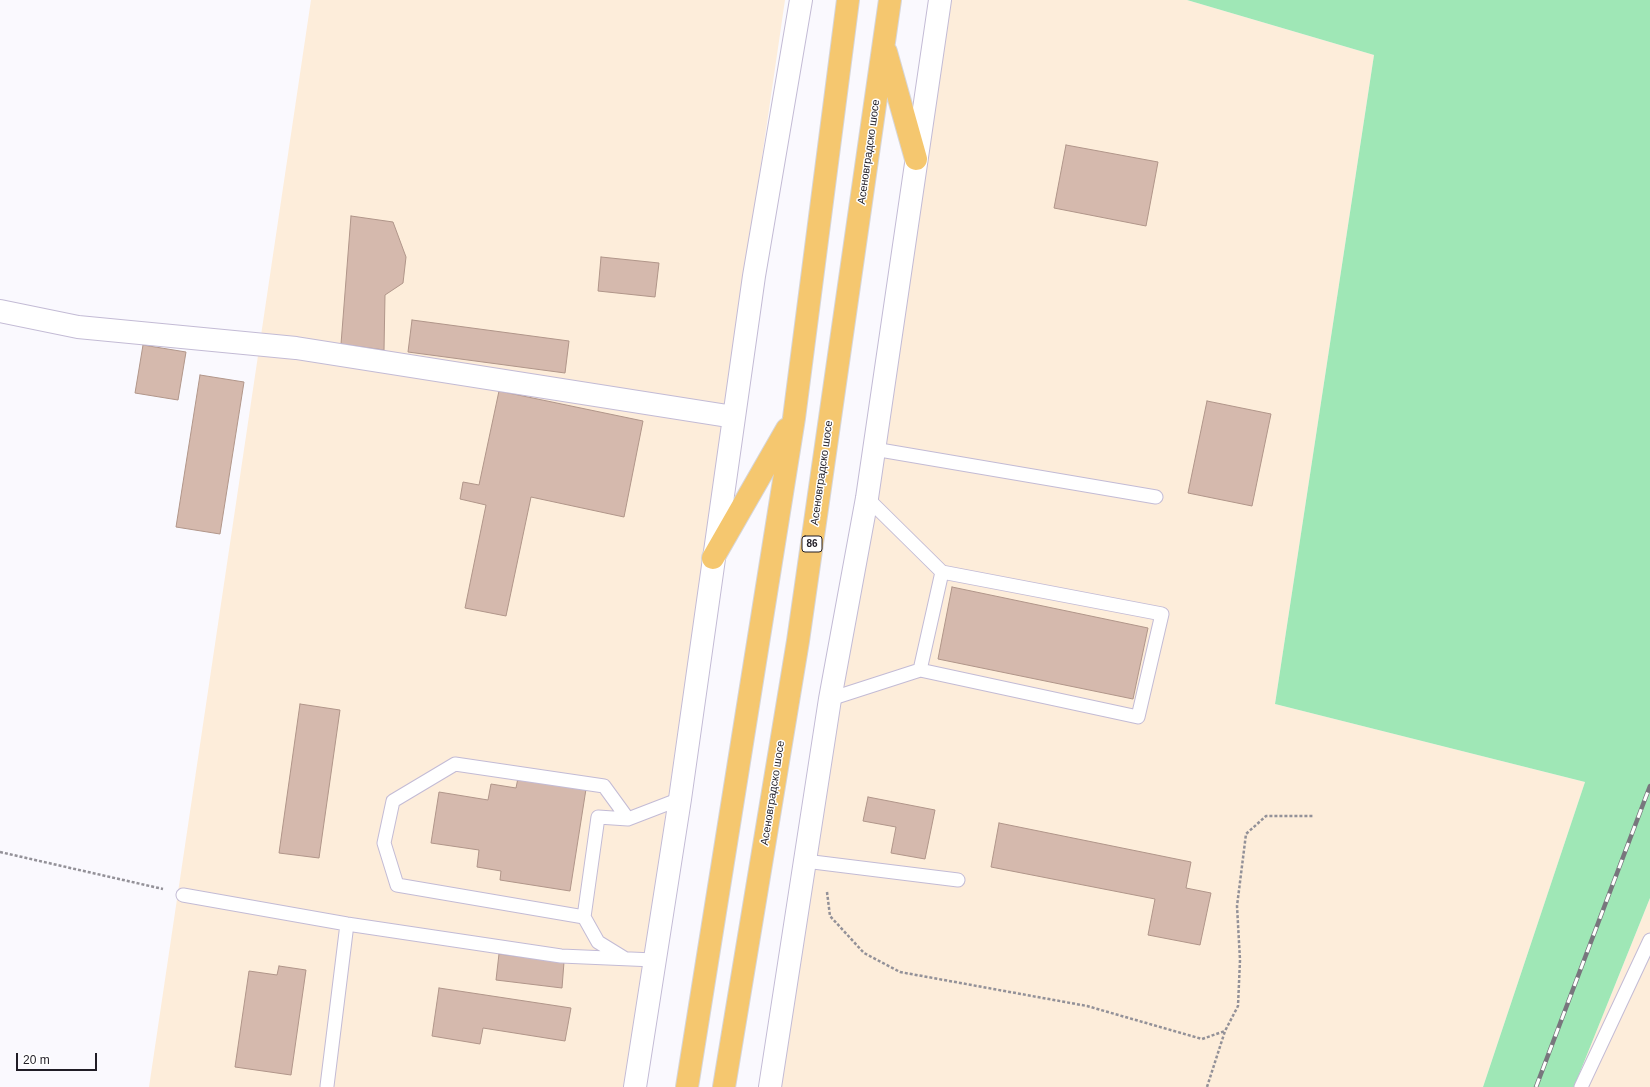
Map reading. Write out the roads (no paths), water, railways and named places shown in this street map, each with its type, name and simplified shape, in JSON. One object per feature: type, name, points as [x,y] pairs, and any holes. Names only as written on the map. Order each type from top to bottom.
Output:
[{"type":"highway","points":[[687,1087],[794,418],[848,0]]},
{"type":"highway","name":"Асеновградско шосе","points":[[724,1087],[799,633],[890,0]]},
{"type":"highway","points":[[884,45],[916,159]]},
{"type":"highway","points":[[713,558],[794,418]]},
{"type":"street","points":[[635,1087],[680,799],[754,276],[801,0]]},
{"type":"street","points":[[770,1087],[814,862],[830,699],[867,498],[940,0]]},
{"type":"street","points":[[0,311],[78,326],[296,348],[734,417]]},
{"type":"lane","points":[[874,449],[1156,498]]},
{"type":"lane","points":[[830,699],[920,670],[1138,717],[1162,614],[942,572],[867,498]]},
{"type":"lane","points":[[920,670],[942,572]]},
{"type":"lane","points":[[584,917],[397,885],[384,843],[393,801],[455,764],[604,786],[628,819]]},
{"type":"lane","points":[[624,958],[598,942],[584,917],[598,817],[628,819],[680,799]]},
{"type":"lane","points":[[814,862],[958,880]]},
{"type":"lane","points":[[183,895],[347,924],[561,956],[654,960]]},
{"type":"lane","points":[[327,1086],[347,924]]},
{"type":"lane","points":[[1581,1087],[1650,940]]},
{"type":"railway","points":[[1536,1087],[1650,786]]}]
